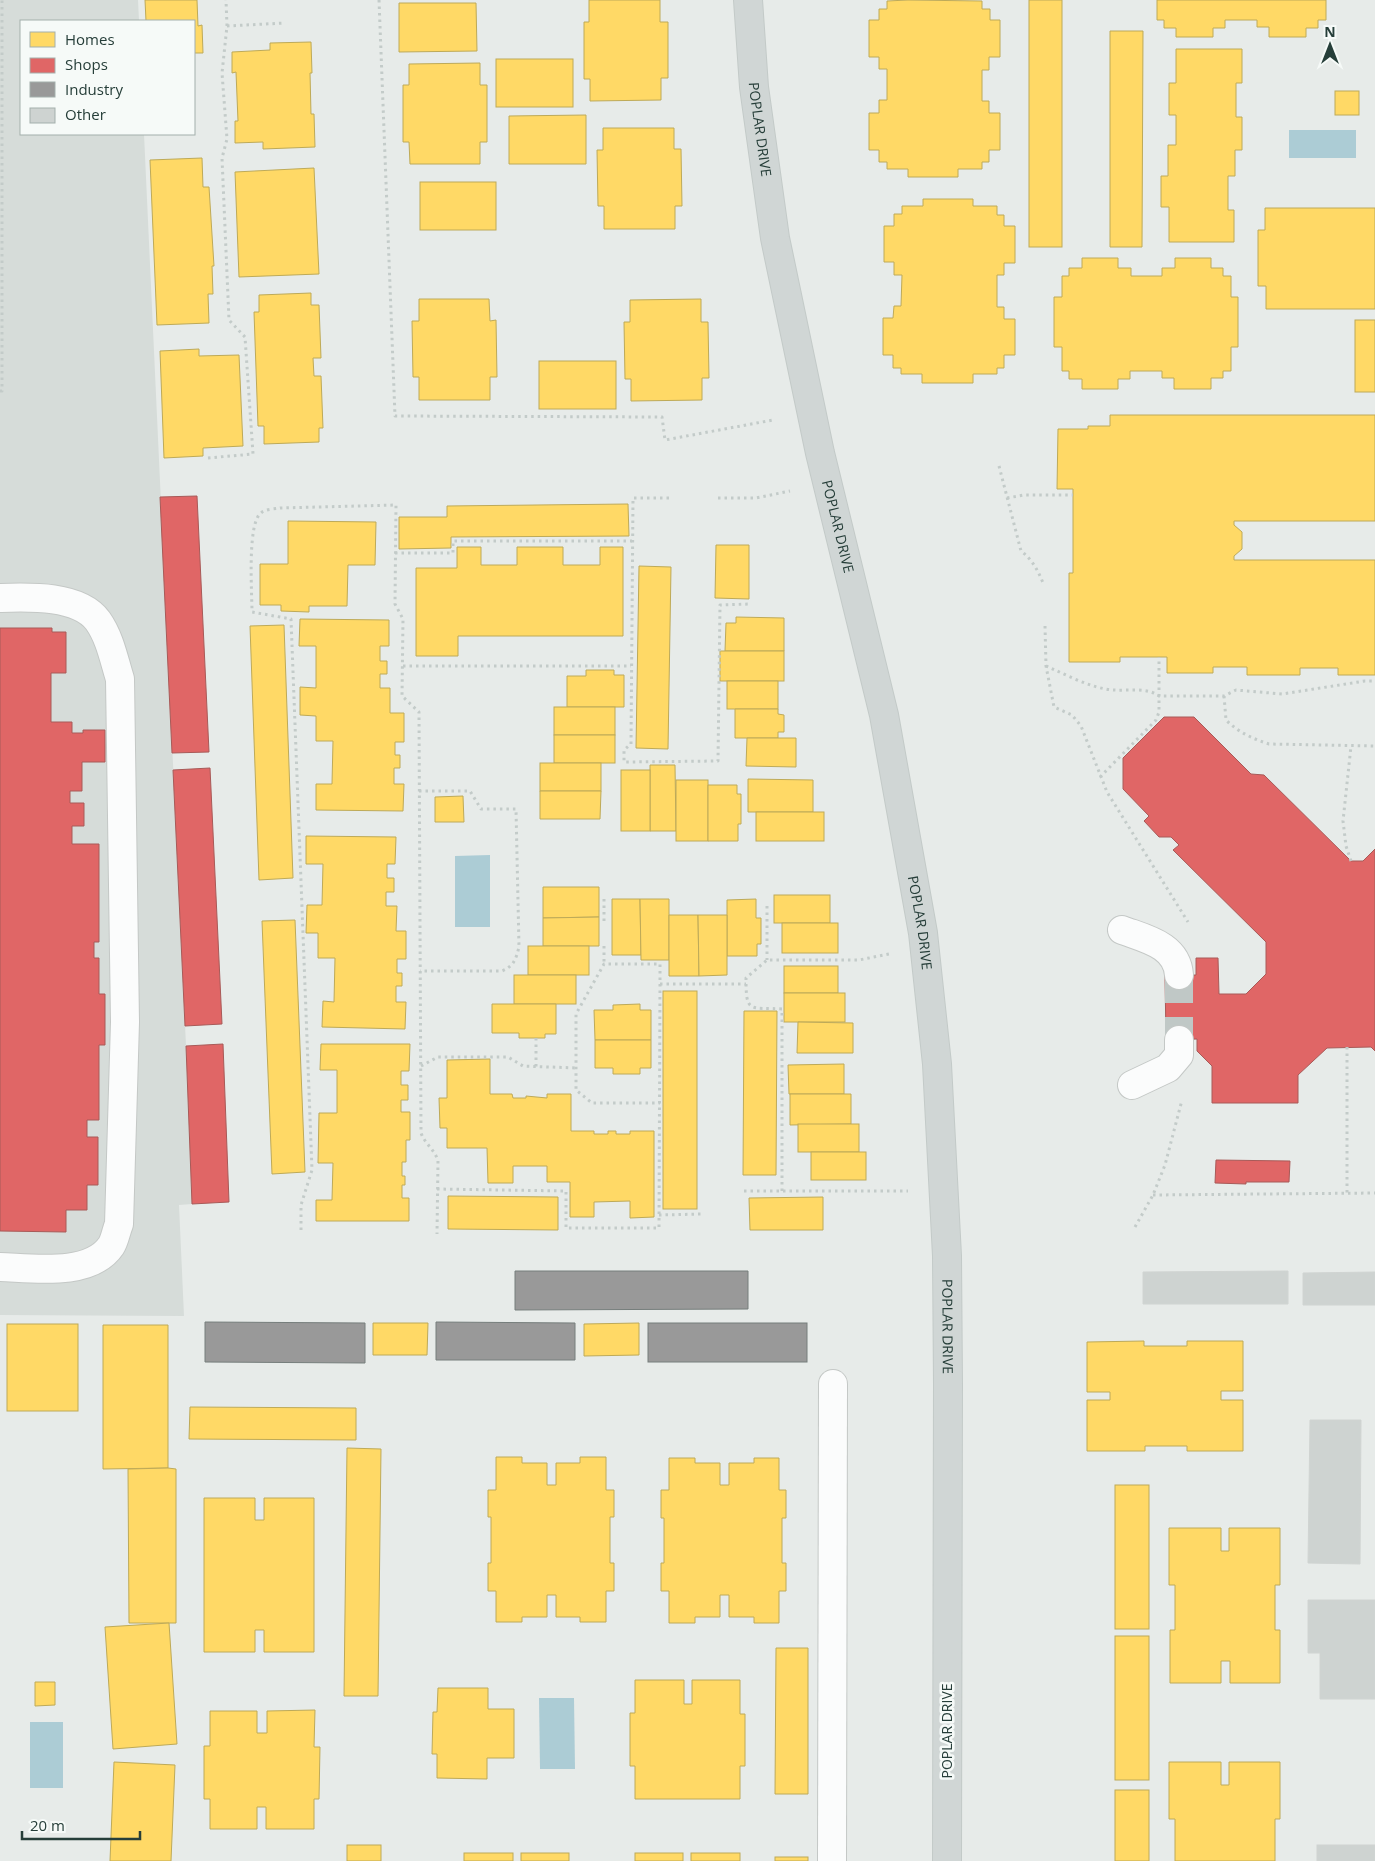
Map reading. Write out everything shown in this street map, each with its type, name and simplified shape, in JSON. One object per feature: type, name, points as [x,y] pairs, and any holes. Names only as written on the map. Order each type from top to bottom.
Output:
[{"type":"main road","name":"POPLAR DRIVE","points":[[748,0],[754,87],[775,238],[820,453],[884,715],[923,933],[936,1054],[946,1256],[948,1375],[947,1861]]},
{"type":"lane","points":[[0,598],[45,597],[78,606],[98,620],[110,644],[120,679],[125,1022],[119,1224],[111,1246],[94,1262],[69,1268],[0,1267]]},
{"type":"lane","points":[[1122,930],[1154,942],[1173,955],[1179,975]]},
{"type":"lane","points":[[1132,1085],[1168,1068],[1179,1055],[1179,1040]]},
{"type":"lane","points":[[832,1861],[833,1384]]},
{"type":"path","points":[[0,391],[2,391],[2,0]]},
{"type":"path","points":[[208,458],[253,454],[245,337],[228,320],[222,158],[227,139],[222,73],[227,26],[226,0]]},
{"type":"path","points":[[379,0],[395,416],[662,416],[665,440],[773,420]]},
{"type":"path","points":[[227,26],[285,23]]},
{"type":"path","points":[[999,466],[1021,550],[1038,569],[1044,585]]},
{"type":"path","points":[[718,498],[756,498],[790,491]]},
{"type":"path","points":[[1007,498],[1024,495],[1073,495]]},
{"type":"path","points":[[669,498],[633,498],[631,744],[624,750],[624,762],[718,761],[720,604],[750,604]]},
{"type":"path","points":[[301,1230],[301,1205],[312,1170],[291,620],[252,612],[252,534],[255,521],[261,512],[280,508],[396,505],[394,553],[395,604],[403,619],[402,696],[419,712],[421,1133],[438,1161],[437,1234]]},
{"type":"path","points":[[394,553],[453,553],[453,541],[632,541]]},
{"type":"path","points":[[1046,626],[1046,666],[1054,707],[1072,715],[1081,726],[1107,792],[1192,929]]},
{"type":"path","points":[[1100,777],[1156,720],[1159,712],[1159,657]]},
{"type":"path","points":[[403,666],[632,666]]},
{"type":"path","points":[[1046,666],[1093,686],[1111,690],[1153,691],[1159,696],[1224,696],[1236,690],[1282,694],[1375,681]]},
{"type":"path","points":[[1224,696],[1226,720],[1233,728],[1253,739],[1282,746],[1375,746]]},
{"type":"path","points":[[1351,746],[1343,821],[1346,846],[1351,861]]},
{"type":"path","points":[[419,790],[470,790],[481,809],[516,809],[519,947],[517,958],[511,968],[502,971],[420,971]]},
{"type":"path","points":[[604,899],[604,922]]},
{"type":"path","points":[[767,906],[767,960]]},
{"type":"path","points":[[604,946],[604,964],[576,1014],[576,1090],[592,1103],[660,1104]]},
{"type":"path","points":[[782,1191],[782,1009],[753,1007],[749,1005],[746,1001],[746,978],[767,960],[859,960],[889,954]]},
{"type":"path","points":[[438,1189],[566,1191],[566,1228],[659,1228],[660,964],[604,964]]},
{"type":"path","points":[[660,984],[746,984]]},
{"type":"path","points":[[536,1038],[536,1067]]},
{"type":"path","points":[[1347,1047],[1347,1193]]},
{"type":"path","points":[[421,1066],[438,1057],[508,1057],[523,1066],[576,1068]]},
{"type":"path","points":[[1135,1227],[1153,1194],[1165,1165],[1182,1100]]},
{"type":"path","points":[[744,1191],[908,1191]]},
{"type":"path","points":[[1153,1194],[1375,1193]]},
{"type":"path","points":[[659,1215],[701,1214]]},
{"type":"shaded area","points":[[0,0],[138,0],[139,20],[20,20],[20,135],[144,135],[192,1204],[179,1205],[184,1316],[0,1315]]},
{"type":"water","points":[[1289,130],[1356,130],[1356,158],[1289,158]]},
{"type":"water","points":[[490,855],[490,927],[455,927],[455,856]]},
{"type":"water","points":[[539,1698],[574,1698],[575,1769],[540,1769]]},
{"type":"water","points":[[30,1722],[63,1722],[63,1788],[30,1788]]},
{"type":"building: Homes","points":[[145,0],[197,0],[198,26],[202,25],[203,53],[195,53],[195,20],[146,20]]},
{"type":"building: Homes","points":[[589,0],[660,0],[660,22],[668,22],[668,78],[661,78],[661,100],[590,101],[590,79],[584,79],[584,22],[589,22]]},
{"type":"building: Homes","points":[[1029,0],[1062,0],[1062,247],[1029,247]]},
{"type":"building: Homes","points":[[1157,0],[1326,0],[1326,20],[1318,20],[1318,28],[1306,28],[1306,37],[1269,37],[1269,27],[1257,27],[1257,20],[1225,20],[1225,28],[1213,28],[1213,37],[1176,37],[1176,28],[1164,28],[1164,20],[1157,20]]},
{"type":"building: Homes","points":[[887,1],[982,1],[982,9],[990,9],[990,20],[1000,20],[1000,57],[989,57],[989,70],[982,70],[982,101],[989,101],[989,113],[1000,113],[1000,150],[989,150],[989,162],[982,162],[982,169],[958,169],[958,177],[908,177],[908,169],[887,169],[887,162],[879,162],[879,150],[869,150],[869,113],[879,113],[879,100],[887,100],[887,69],[879,69],[879,57],[869,57],[869,20],[879,20],[879,9],[887,9]]},
{"type":"building: Homes","points":[[399,3],[476,3],[477,51],[399,52]]},
{"type":"building: Homes","points":[[1110,31],[1143,31],[1142,247],[1110,247]]},
{"type":"building: Homes","points":[[311,42],[311,114],[314,114],[315,147],[263,149],[263,142],[235,143],[235,121],[238,121],[236,72],[232,73],[232,52],[270,50],[270,43]]},
{"type":"building: Homes","points":[[1176,49],[1242,49],[1242,83],[1236,83],[1236,117],[1242,117],[1242,150],[1235,150],[1235,176],[1228,176],[1228,210],[1234,210],[1234,242],[1169,242],[1169,207],[1161,207],[1161,176],[1168,176],[1168,145],[1176,145],[1176,115],[1169,115],[1169,83],[1176,83]]},
{"type":"building: Homes","points":[[496,59],[573,59],[573,107],[496,107]]},
{"type":"building: Homes","points":[[480,63],[480,85],[487,85],[487,142],[480,142],[480,164],[410,164],[409,142],[403,142],[403,85],[409,85],[409,64]]},
{"type":"building: Homes","points":[[1335,91],[1359,91],[1359,115],[1335,115]]},
{"type":"building: Homes","points":[[586,115],[586,164],[509,164],[509,116]]},
{"type":"building: Homes","points":[[603,128],[674,128],[674,149],[681,149],[682,206],[675,206],[675,229],[604,229],[604,206],[598,206],[597,150],[603,150]]},
{"type":"building: Homes","points":[[202,158],[203,187],[209,187],[214,266],[212,266],[213,294],[208,294],[209,323],[157,325],[150,160]]},
{"type":"building: Homes","points":[[314,168],[319,274],[239,277],[235,172]]},
{"type":"building: Homes","points":[[420,182],[496,182],[496,230],[420,230]]},
{"type":"building: Homes","points":[[923,199],[973,199],[973,206],[997,206],[997,215],[1004,215],[1004,226],[1015,226],[1015,263],[1004,263],[1004,275],[997,275],[997,307],[1004,307],[1004,319],[1015,319],[1015,355],[1004,355],[1004,368],[997,368],[997,374],[973,374],[973,383],[922,383],[922,374],[901,374],[901,368],[893,368],[893,355],[883,355],[883,318],[893,318],[894,306],[901,306],[902,275],[894,275],[894,262],[884,262],[884,226],[894,226],[894,214],[902,214],[902,206],[923,206]]},
{"type":"building: Homes","points":[[1265,208],[1375,208],[1375,309],[1266,309],[1266,286],[1258,286],[1258,230],[1265,230]]},
{"type":"building: Homes","points":[[1082,258],[1118,258],[1118,268],[1131,268],[1131,276],[1162,276],[1162,268],[1175,268],[1175,258],[1211,258],[1211,268],[1223,268],[1223,276],[1231,276],[1231,297],[1238,297],[1238,347],[1231,347],[1231,371],[1223,371],[1223,378],[1211,378],[1211,389],[1174,389],[1174,378],[1162,378],[1162,371],[1130,371],[1130,379],[1118,379],[1118,389],[1082,389],[1082,379],[1069,379],[1069,371],[1062,371],[1062,347],[1054,347],[1054,297],[1062,297],[1062,276],[1069,276],[1069,268],[1082,268]]},
{"type":"building: Homes","points":[[311,293],[311,305],[319,305],[321,358],[313,358],[314,376],[321,376],[323,428],[319,428],[319,442],[264,444],[264,426],[258,426],[254,312],[259,312],[259,295]]},
{"type":"building: Homes","points":[[419,299],[489,299],[490,321],[496,320],[497,377],[490,377],[490,400],[419,400],[419,377],[413,377],[412,321],[419,321]]},
{"type":"building: Homes","points":[[701,299],[701,322],[708,322],[709,378],[702,378],[702,400],[631,401],[631,379],[625,379],[624,322],[630,322],[630,300]]},
{"type":"building: Homes","points":[[1355,320],[1375,320],[1375,392],[1355,392]]},
{"type":"building: Homes","points":[[199,349],[199,356],[239,355],[243,446],[203,448],[203,456],[164,458],[160,351]]},
{"type":"building: Homes","points":[[539,361],[616,361],[616,409],[539,409]]},
{"type":"building: Homes","points":[[1110,415],[1375,415],[1375,521],[1234,521],[1234,525],[1242,532],[1242,549],[1234,556],[1234,560],[1375,560],[1375,675],[1338,675],[1338,668],[1300,668],[1300,675],[1247,675],[1247,667],[1213,667],[1213,673],[1167,673],[1167,657],[1120,657],[1120,662],[1069,662],[1069,573],[1073,573],[1073,489],[1057,489],[1058,429],[1088,429],[1088,426],[1110,426]]},
{"type":"building: Homes","points":[[628,504],[629,536],[451,537],[451,548],[399,549],[399,517],[447,517],[447,506]]},
{"type":"building: Homes","points":[[288,521],[376,522],[375,565],[348,565],[347,606],[309,606],[309,612],[281,611],[281,605],[260,605],[260,564],[288,564]]},
{"type":"building: Homes","points":[[716,545],[749,545],[749,599],[715,598]]},
{"type":"building: Homes","points":[[457,547],[481,547],[481,565],[517,565],[517,547],[563,547],[563,565],[600,565],[600,547],[623,547],[623,636],[458,636],[458,656],[416,656],[416,568],[457,568]]},
{"type":"building: Homes","points":[[639,566],[671,567],[668,749],[636,748]]},
{"type":"building: Homes","points":[[736,617],[784,618],[784,651],[725,651],[726,623],[736,623]]},
{"type":"building: Homes","points":[[300,619],[389,620],[389,646],[380,646],[380,661],[387,661],[387,674],[380,674],[380,688],[390,688],[390,713],[404,713],[404,742],[395,742],[395,755],[400,755],[400,768],[394,768],[394,784],[404,784],[403,811],[316,810],[316,784],[332,784],[333,741],[316,741],[316,716],[300,715],[300,687],[316,688],[316,646],[299,646]]},
{"type":"building: Homes","points":[[284,625],[293,878],[259,880],[250,626]]},
{"type":"building: Homes","points":[[720,651],[784,651],[784,681],[720,681]]},
{"type":"building: Homes","points":[[586,670],[614,670],[614,675],[624,675],[624,707],[567,707],[567,676],[586,676]]},
{"type":"building: Homes","points":[[727,681],[778,681],[778,709],[727,709]]},
{"type":"building: Homes","points":[[554,707],[615,707],[615,735],[554,735]]},
{"type":"building: Homes","points":[[735,709],[778,709],[778,714],[784,715],[784,732],[778,732],[778,738],[735,738]]},
{"type":"building: Homes","points":[[554,735],[615,735],[615,763],[554,763]]},
{"type":"building: Homes","points":[[747,738],[796,738],[796,767],[746,766]]},
{"type":"building: Homes","points":[[540,763],[601,763],[601,791],[540,791]]},
{"type":"building: Homes","points":[[650,765],[675,765],[676,831],[650,831]]},
{"type":"building: Homes","points":[[621,770],[650,770],[650,831],[621,831]]},
{"type":"building: Homes","points":[[748,779],[813,780],[813,812],[748,812]]},
{"type":"building: Homes","points":[[676,780],[708,780],[708,841],[676,841]]},
{"type":"building: Homes","points":[[708,785],[737,785],[737,794],[741,794],[741,824],[738,824],[738,841],[708,841]]},
{"type":"building: Homes","points":[[540,791],[601,791],[600,819],[540,819]]},
{"type":"building: Homes","points":[[463,796],[464,822],[435,822],[435,797]]},
{"type":"building: Homes","points":[[756,812],[824,812],[824,841],[756,841]]},
{"type":"building: Homes","points":[[306,836],[396,837],[395,864],[387,864],[387,878],[394,878],[394,892],[386,892],[386,906],[397,906],[396,931],[406,931],[406,959],[397,959],[397,973],[402,973],[402,986],[396,986],[396,1002],[406,1002],[405,1029],[322,1027],[323,1001],[334,1002],[335,958],[318,958],[318,933],[306,933],[307,905],[322,905],[323,864],[306,864]]},
{"type":"building: Homes","points":[[543,887],[599,887],[599,917],[543,918]]},
{"type":"building: Homes","points":[[774,895],[830,895],[830,923],[774,923]]},
{"type":"building: Homes","points":[[612,899],[640,899],[641,955],[612,955]]},
{"type":"building: Homes","points":[[640,899],[669,899],[669,960],[641,960]]},
{"type":"building: Homes","points":[[756,899],[756,918],[761,918],[761,944],[757,944],[757,956],[727,956],[727,900]]},
{"type":"building: Homes","points":[[669,915],[698,915],[699,976],[669,976]]},
{"type":"building: Homes","points":[[698,915],[727,915],[727,975],[699,976]]},
{"type":"building: Homes","points":[[599,917],[599,946],[543,946],[543,918]]},
{"type":"building: Homes","points":[[295,920],[305,1172],[272,1174],[262,921]]},
{"type":"building: Homes","points":[[782,923],[838,923],[838,953],[782,953]]},
{"type":"building: Homes","points":[[528,946],[589,946],[589,975],[528,975]]},
{"type":"building: Homes","points":[[784,966],[838,966],[838,993],[784,993]]},
{"type":"building: Homes","points":[[514,975],[576,975],[576,1004],[514,1004]]},
{"type":"building: Homes","points":[[663,991],[697,991],[697,1209],[663,1209]]},
{"type":"building: Homes","points":[[784,993],[845,993],[845,1022],[784,1022]]},
{"type":"building: Homes","points":[[492,1004],[556,1004],[556,1034],[545,1034],[545,1038],[519,1038],[519,1033],[492,1033]]},
{"type":"building: Homes","points":[[640,1004],[640,1010],[651,1010],[651,1040],[595,1040],[594,1010],[613,1010],[613,1005]]},
{"type":"building: Homes","points":[[744,1011],[777,1011],[776,1175],[743,1175]]},
{"type":"building: Homes","points":[[798,1022],[853,1023],[853,1053],[797,1053]]},
{"type":"building: Homes","points":[[595,1040],[651,1040],[651,1068],[640,1068],[640,1074],[613,1074],[613,1068],[595,1068]]},
{"type":"building: Homes","points":[[321,1044],[410,1044],[409,1071],[401,1071],[401,1085],[408,1085],[408,1100],[401,1100],[401,1112],[410,1112],[410,1140],[406,1140],[406,1162],[402,1162],[402,1176],[405,1176],[405,1185],[402,1185],[402,1198],[409,1198],[409,1221],[316,1221],[316,1200],[332,1200],[333,1163],[318,1163],[319,1113],[337,1113],[337,1070],[320,1070]]},
{"type":"building: Homes","points":[[490,1059],[490,1094],[512,1094],[513,1098],[526,1098],[526,1096],[547,1098],[547,1094],[571,1094],[571,1131],[594,1131],[594,1134],[608,1134],[608,1131],[616,1131],[616,1134],[630,1134],[630,1131],[654,1131],[654,1217],[630,1218],[630,1201],[594,1202],[594,1217],[570,1217],[570,1182],[547,1182],[547,1166],[513,1166],[513,1183],[488,1183],[487,1148],[447,1148],[447,1128],[440,1128],[439,1098],[447,1098],[447,1060]]},
{"type":"building: Homes","points":[[844,1064],[844,1094],[789,1094],[788,1065]]},
{"type":"building: Homes","points":[[790,1094],[851,1094],[851,1124],[790,1125]]},
{"type":"building: Homes","points":[[798,1124],[859,1124],[859,1152],[798,1152]]},
{"type":"building: Homes","points":[[811,1152],[866,1152],[866,1180],[811,1180]]},
{"type":"building: Homes","points":[[448,1196],[558,1197],[558,1230],[448,1229]]},
{"type":"building: Homes","points":[[823,1197],[823,1230],[750,1230],[749,1198]]},
{"type":"building: Homes","points":[[373,1323],[428,1323],[427,1355],[373,1355]]},
{"type":"building: Homes","points":[[639,1323],[639,1355],[584,1356],[584,1324]]},
{"type":"building: Homes","points":[[7,1324],[78,1324],[78,1411],[7,1411]]},
{"type":"building: Homes","points":[[103,1325],[168,1325],[168,1468],[103,1469]]},
{"type":"building: Homes","points":[[1144,1341],[1144,1346],[1187,1346],[1187,1341],[1243,1341],[1243,1391],[1221,1391],[1221,1400],[1243,1400],[1243,1451],[1187,1451],[1187,1446],[1145,1446],[1145,1451],[1087,1451],[1087,1400],[1110,1400],[1110,1392],[1087,1392],[1087,1342]]},
{"type":"building: Homes","points":[[190,1407],[356,1408],[356,1440],[189,1439]]},
{"type":"building: Homes","points":[[347,1448],[381,1449],[378,1696],[344,1696]]},
{"type":"building: Homes","points":[[496,1457],[522,1457],[522,1463],[547,1463],[547,1485],[556,1485],[556,1463],[580,1463],[580,1457],[606,1457],[606,1490],[614,1490],[614,1517],[610,1517],[610,1563],[614,1563],[614,1591],[606,1591],[606,1622],[580,1622],[580,1617],[556,1617],[556,1595],[547,1595],[547,1617],[522,1617],[522,1622],[496,1622],[496,1591],[488,1591],[488,1563],[491,1563],[491,1517],[488,1517],[488,1490],[496,1490]]},
{"type":"building: Homes","points":[[669,1458],[695,1458],[695,1463],[720,1463],[720,1485],[729,1485],[729,1463],[754,1463],[754,1458],[779,1458],[779,1490],[786,1490],[786,1518],[782,1518],[782,1563],[786,1563],[786,1591],[779,1591],[779,1623],[754,1623],[754,1617],[729,1617],[729,1595],[720,1595],[720,1617],[695,1617],[695,1623],[669,1623],[669,1591],[661,1591],[661,1563],[664,1563],[664,1518],[661,1518],[661,1490],[669,1490]]},
{"type":"building: Homes","points":[[128,1469],[176,1469],[176,1623],[129,1623]]},
{"type":"building: Homes","points":[[1115,1485],[1149,1485],[1149,1629],[1115,1629]]},
{"type":"building: Homes","points":[[204,1498],[255,1498],[255,1520],[264,1520],[264,1498],[314,1498],[314,1652],[264,1652],[264,1630],[255,1630],[255,1652],[204,1652]]},
{"type":"building: Homes","points":[[1169,1528],[1221,1528],[1221,1551],[1229,1551],[1229,1528],[1280,1528],[1280,1585],[1275,1585],[1275,1630],[1280,1630],[1280,1683],[1230,1683],[1230,1661],[1221,1661],[1221,1683],[1170,1683],[1170,1630],[1175,1630],[1175,1585],[1169,1585]]},
{"type":"building: Homes","points":[[169,1623],[177,1744],[113,1749],[105,1627]]},
{"type":"building: Homes","points":[[1115,1636],[1149,1636],[1149,1780],[1115,1780]]},
{"type":"building: Homes","points":[[776,1648],[808,1648],[808,1794],[775,1794]]},
{"type":"building: Homes","points":[[635,1680],[684,1680],[684,1704],[692,1704],[692,1680],[740,1680],[740,1714],[745,1714],[745,1766],[740,1766],[740,1799],[635,1799],[635,1766],[630,1766],[630,1713],[635,1713]]},
{"type":"building: Homes","points":[[35,1682],[55,1682],[55,1705],[35,1706]]},
{"type":"building: Homes","points":[[438,1688],[488,1688],[488,1709],[514,1709],[514,1758],[487,1758],[487,1779],[437,1778],[437,1754],[432,1754],[433,1712],[437,1712]]},
{"type":"building: Homes","points":[[315,1710],[314,1747],[320,1747],[319,1799],[314,1799],[314,1829],[266,1829],[266,1807],[257,1807],[257,1829],[210,1829],[210,1799],[204,1799],[204,1746],[210,1746],[210,1711],[257,1711],[257,1733],[267,1733],[267,1711]]},
{"type":"building: Homes","points":[[114,1762],[175,1765],[171,1861],[110,1861]]},
{"type":"building: Homes","points":[[1169,1762],[1221,1762],[1221,1785],[1229,1785],[1229,1762],[1280,1762],[1280,1819],[1275,1819],[1275,1861],[1175,1861],[1175,1819],[1169,1819]]},
{"type":"building: Homes","points":[[1115,1790],[1149,1790],[1149,1861],[1115,1861]]},
{"type":"building: Homes","points":[[347,1845],[381,1845],[381,1861],[347,1861]]},
{"type":"building: Homes","points":[[464,1853],[513,1853],[513,1861],[464,1861]]},
{"type":"building: Homes","points":[[521,1853],[569,1853],[569,1861],[521,1861]]},
{"type":"building: Homes","points":[[635,1853],[683,1853],[683,1861],[635,1861]]},
{"type":"building: Homes","points":[[691,1853],[740,1853],[740,1861],[691,1861]]},
{"type":"building: Homes","points":[[775,1857],[808,1857],[808,1861],[775,1861]]},
{"type":"building: Shops","points":[[197,496],[209,752],[172,753],[160,497]]},
{"type":"building: Shops","points":[[0,628],[52,628],[52,632],[66,632],[66,673],[51,673],[51,722],[72,722],[72,733],[83,733],[83,730],[105,730],[105,762],[82,762],[82,791],[70,791],[70,803],[84,803],[84,826],[72,826],[72,844],[99,844],[99,942],[94,942],[94,958],[99,958],[99,994],[105,994],[105,1045],[99,1045],[99,1120],[87,1120],[87,1137],[98,1137],[98,1185],[87,1185],[87,1210],[66,1210],[66,1232],[0,1231]]},
{"type":"building: Shops","points":[[1164,717],[1194,717],[1251,774],[1264,775],[1351,861],[1363,861],[1375,849],[1375,1051],[1371,1047],[1327,1048],[1298,1075],[1298,1103],[1212,1103],[1212,1066],[1197,1051],[1197,1039],[1166,1040],[1165,976],[1196,975],[1196,958],[1218,958],[1219,994],[1246,994],[1266,974],[1266,942],[1173,850],[1179,845],[1171,837],[1159,837],[1144,821],[1149,816],[1123,789],[1123,758]]},
{"type":"building: Shops","points":[[210,768],[222,1024],[185,1026],[173,770]]},
{"type":"building: Shops","points":[[223,1044],[229,1202],[192,1204],[186,1046]]},
{"type":"building: Shops","points":[[1216,1160],[1290,1161],[1289,1182],[1215,1183]]},
{"type":"building: Industry","points":[[515,1271],[748,1271],[748,1309],[515,1310]]},
{"type":"building: Industry","points":[[205,1322],[365,1323],[365,1363],[205,1362]]},
{"type":"building: Industry","points":[[436,1322],[575,1323],[575,1360],[436,1360]]},
{"type":"building: Industry","points":[[648,1323],[807,1323],[807,1362],[648,1362]]},
{"type":"building: Other","points":[[1288,1271],[1288,1304],[1143,1304],[1143,1272]]},
{"type":"building: Other","points":[[1375,1272],[1375,1305],[1303,1305],[1303,1273]]},
{"type":"building: Other","points":[[1310,1420],[1361,1420],[1360,1564],[1308,1563]]},
{"type":"building: Other","points":[[1308,1600],[1375,1600],[1375,1699],[1320,1699],[1320,1653],[1308,1653]]},
{"type":"building: Other","points":[[1317,1845],[1375,1845],[1375,1861],[1317,1861]]},
{"type":"tunnel","points":[[1179,975],[1179,1040]]}]
